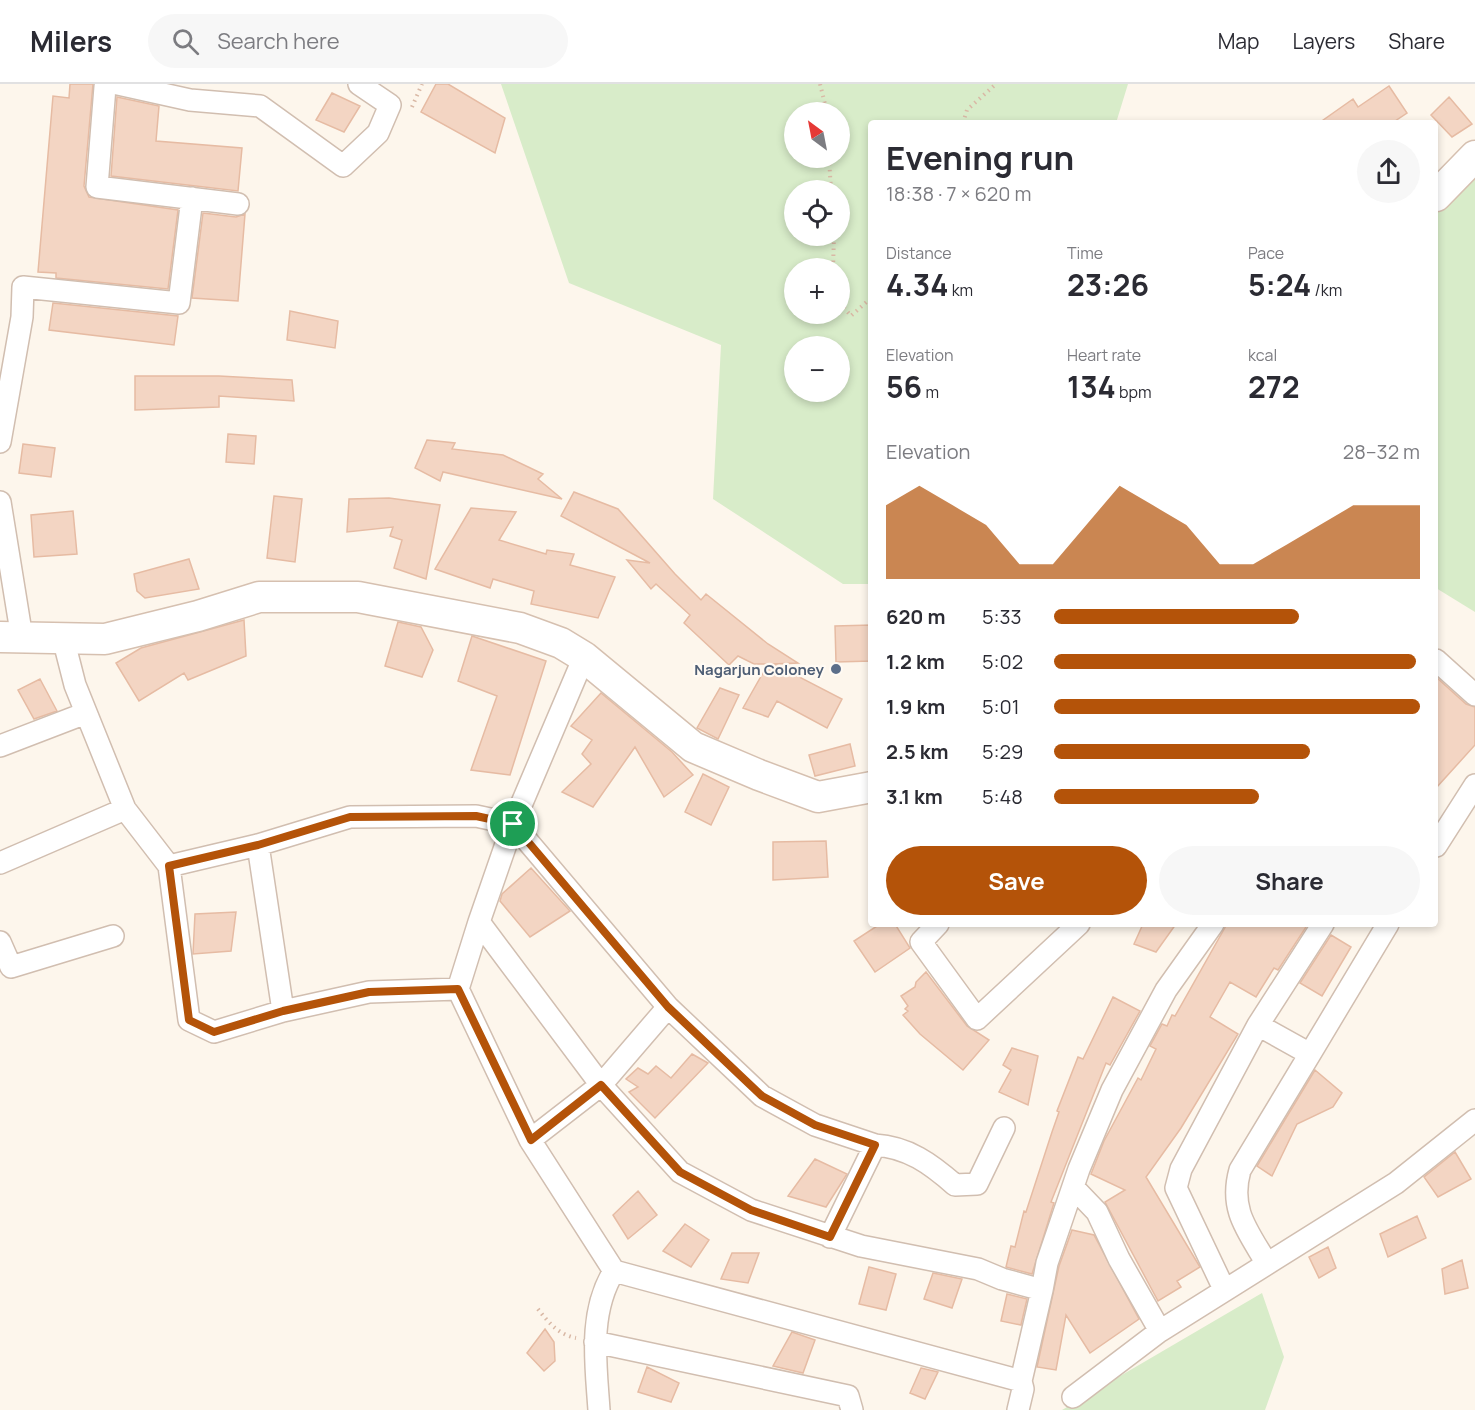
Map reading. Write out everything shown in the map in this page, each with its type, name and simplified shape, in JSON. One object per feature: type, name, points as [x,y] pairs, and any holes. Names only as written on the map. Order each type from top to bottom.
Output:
[{"type":"main road","points":[[1438,194],[1475,156]]},
{"type":"main road","points":[[11,637],[105,639],[198,616],[259,597],[317,595],[358,597],[520,628],[561,643],[584,657],[693,747],[818,797],[868,788]]},
{"type":"street","points":[[112,84],[105,87],[97,187],[238,204]]},
{"type":"street","points":[[118,84],[190,100],[260,106],[343,166],[378,133],[390,105],[359,84]]},
{"type":"street","points":[[0,442],[22,317],[23,287],[179,303],[192,198]]},
{"type":"street","points":[[0,502],[11,637]]},
{"type":"street","points":[[63,638],[75,685],[125,809],[169,866],[189,1020],[214,1032],[283,1011],[369,992],[458,989]]},
{"type":"street","points":[[584,657],[513,824],[458,989],[531,1140],[614,1271],[1021,1381]]},
{"type":"street","points":[[1438,662],[1475,695]]},
{"type":"street","points":[[0,747],[86,712]]},
{"type":"street","points":[[1438,843],[1475,785]]},
{"type":"street","points":[[0,863],[125,809]]},
{"type":"street","points":[[169,866],[258,845],[350,817],[476,816],[513,824],[668,1007],[762,1096],[815,1125],[875,1145],[896,1146],[930,1163],[956,1185],[977,1184],[1004,1128]]},
{"type":"street","points":[[258,845],[283,1011]]},
{"type":"street","points":[[479,922],[601,1085],[680,1172],[751,1210],[830,1237],[861,1246],[978,1269],[1002,1280],[1042,1290]]},
{"type":"street","points":[[935,927],[921,942],[977,1019],[1076,927]]},
{"type":"street","points":[[1018,1410],[1023,1389],[1021,1381],[1047,1263],[1073,1187],[1117,1080],[1166,990],[1211,927]]},
{"type":"street","points":[[1224,1289],[1176,1188],[1180,1169],[1258,1025],[1321,927]]},
{"type":"street","points":[[1266,1262],[1242,1222],[1235,1190],[1240,1170],[1386,927]]},
{"type":"street","points":[[0,942],[11,967],[113,936]]},
{"type":"street","points":[[531,1140],[601,1085],[668,1007]]},
{"type":"street","points":[[1258,1025],[1310,1054]]},
{"type":"street","points":[[1073,1397],[1160,1331],[1266,1262],[1396,1183],[1475,1120]]},
{"type":"street","points":[[830,1237],[875,1145]]},
{"type":"street","points":[[1073,1187],[1097,1212],[1119,1259],[1160,1331]]},
{"type":"street","points":[[599,1410],[595,1342],[604,1288],[614,1271]]},
{"type":"street","points":[[595,1342],[848,1396],[852,1410]]},
{"type":"path","points":[[412,107],[422,84]]},
{"type":"path","points":[[820,84],[824,102]]},
{"type":"path","points":[[964,120],[967,110],[996,84]]},
{"type":"path","points":[[850,315],[868,301]]},
{"type":"path","points":[[538,1309],[546,1321],[566,1336],[595,1342]]},
{"type":"green space","points":[[501,84],[1128,84],[1117,120],[868,120],[868,584],[843,584],[713,499],[721,345],[569,283]]},
{"type":"green space","points":[[1475,168],[1475,612],[1438,589],[1438,194]]},
{"type":"green space","points":[[1262,1293],[1284,1357],[1265,1410],[1062,1410]]},
{"type":"building","points":[[70,84],[93,84],[84,186],[89,197],[178,210],[168,289],[56,278],[56,273],[38,272],[53,96],[69,98]]},
{"type":"building","points":[[436,84],[448,84],[505,118],[495,153],[421,112]]},
{"type":"building","points":[[1389,86],[1407,113],[1396,120],[1323,120],[1353,99],[1358,107]]},
{"type":"building","points":[[332,93],[360,106],[344,132],[316,120]]},
{"type":"building","points":[[117,97],[159,106],[156,141],[242,148],[238,191],[111,176]]},
{"type":"building","points":[[1449,97],[1472,124],[1452,137],[1431,115]]},
{"type":"building","points":[[203,213],[236,217],[245,214],[238,301],[192,298]]},
{"type":"building","points":[[53,303],[178,316],[174,345],[49,330]]},
{"type":"building","points":[[290,311],[338,321],[335,348],[287,340]]},
{"type":"building","points":[[135,376],[219,376],[292,380],[294,401],[219,396],[219,407],[135,410]]},
{"type":"building","points":[[228,434],[256,436],[254,464],[226,462]]},
{"type":"building","points":[[427,440],[455,443],[452,449],[503,455],[543,474],[538,479],[562,499],[443,472],[440,481],[415,468]]},
{"type":"building","points":[[23,444],[55,448],[51,477],[19,473]]},
{"type":"building","points":[[574,492],[618,509],[701,600],[706,594],[768,644],[798,663],[774,664],[842,699],[827,728],[777,701],[768,717],[743,708],[768,664],[754,664],[738,656],[729,665],[684,623],[690,615],[656,584],[651,589],[627,560],[650,563],[561,516]]},
{"type":"building","points":[[274,496],[302,499],[295,562],[267,558]]},
{"type":"building","points":[[389,498],[440,505],[426,579],[394,568],[402,540],[390,536],[393,527],[347,532],[349,499]]},
{"type":"building","points":[[471,508],[516,512],[499,540],[546,554],[547,550],[574,554],[570,565],[615,577],[598,618],[531,604],[534,591],[493,579],[490,588],[435,569]]},
{"type":"building","points":[[73,511],[77,554],[34,557],[31,515]]},
{"type":"building","points":[[189,559],[199,589],[145,598],[137,591],[134,574]]},
{"type":"building","points":[[244,620],[246,656],[188,680],[184,673],[139,701],[116,663],[141,648]]},
{"type":"building","points":[[398,622],[421,627],[433,650],[422,677],[385,666]]},
{"type":"building","points":[[868,625],[868,661],[836,662],[835,626]]},
{"type":"building","points":[[472,636],[546,661],[510,775],[471,770],[497,696],[458,681]]},
{"type":"building","points":[[40,679],[57,711],[34,719],[18,690]]},
{"type":"building","points":[[1438,679],[1466,704],[1475,707],[1475,745],[1438,786]]},
{"type":"building","points":[[720,688],[739,695],[718,739],[697,728]]},
{"type":"building","points":[[601,693],[672,752],[693,775],[664,797],[635,747],[593,807],[562,792],[591,764],[582,754],[592,740],[571,726]]},
{"type":"building","points":[[850,744],[855,766],[815,776],[809,755]]},
{"type":"building","points":[[703,774],[729,787],[711,825],[685,812]]},
{"type":"building","points":[[826,841],[828,877],[773,880],[773,842]]},
{"type":"building","points":[[531,868],[570,911],[530,937],[500,901],[502,894]]},
{"type":"building","points":[[236,912],[231,951],[193,954],[195,914]]},
{"type":"building","points":[[875,927],[897,927],[910,948],[875,972],[854,941]]},
{"type":"building","points":[[1142,927],[1174,927],[1156,952],[1134,944]]},
{"type":"building","points":[[1225,927],[1306,927],[1278,970],[1274,968],[1256,997],[1230,982],[1210,1017],[1238,1034],[1181,1128],[1146,1177],[1200,1267],[1177,1281],[1181,1287],[1158,1301],[1105,1202],[1125,1190],[1091,1174],[1104,1141],[1138,1078],[1141,1080],[1156,1049],[1150,1046],[1162,1024],[1167,1026],[1172,1015],[1175,1016]]},
{"type":"building","points":[[1331,935],[1351,947],[1322,996],[1300,983]]},
{"type":"building","points":[[926,972],[967,1026],[989,1040],[963,1070],[920,1034],[903,1015],[908,1011],[905,1009],[908,1006],[901,996],[915,987],[916,982]]},
{"type":"building","points":[[1113,997],[1140,1011],[1110,1065],[1106,1063],[1051,1202],[1054,1203],[1032,1274],[1006,1267],[1011,1246],[1015,1247],[1024,1211],[1026,1212],[1059,1112],[1057,1111],[1078,1057],[1083,1059]]},
{"type":"building","points":[[1012,1048],[1038,1056],[1028,1105],[999,1092],[1011,1070],[1003,1065]]},
{"type":"building","points":[[692,1054],[708,1063],[655,1118],[629,1092],[638,1087],[626,1079],[638,1068],[648,1074],[656,1066],[671,1078]]},
{"type":"building","points":[[1315,1070],[1342,1093],[1333,1107],[1297,1124],[1272,1176],[1257,1166]]},
{"type":"building","points":[[1455,1152],[1471,1179],[1438,1197],[1424,1177]]},
{"type":"building","points":[[815,1159],[847,1174],[826,1207],[788,1196]]},
{"type":"building","points":[[638,1191],[657,1215],[628,1239],[613,1215]]},
{"type":"building","points":[[1417,1216],[1426,1238],[1388,1257],[1380,1234]]},
{"type":"building","points":[[685,1224],[709,1240],[691,1267],[663,1251]]},
{"type":"building","points":[[1072,1230],[1094,1235],[1139,1319],[1090,1353],[1066,1315],[1056,1370],[1037,1367],[1059,1266]]},
{"type":"building","points":[[1328,1247],[1336,1268],[1319,1278],[1309,1257]]},
{"type":"building","points":[[732,1253],[759,1253],[748,1283],[721,1279]]},
{"type":"building","points":[[1462,1260],[1468,1288],[1445,1294],[1442,1269]]},
{"type":"building","points":[[869,1267],[896,1274],[886,1310],[859,1304]]},
{"type":"building","points":[[933,1273],[962,1279],[952,1308],[924,1299]]},
{"type":"building","points":[[1007,1294],[1027,1299],[1021,1325],[1001,1321]]},
{"type":"building","points":[[545,1329],[554,1342],[555,1361],[544,1371],[527,1353]]},
{"type":"building","points":[[792,1332],[815,1340],[803,1373],[773,1366]]},
{"type":"building","points":[[647,1367],[679,1383],[671,1402],[638,1392]]},
{"type":"building","points":[[921,1368],[938,1372],[925,1399],[910,1393]]},
{"type":"place","name":"Nagarjun Coloney","points":[[836,669]]},
{"type":"route","points":[[476,816],[513,824],[668,1007],[762,1096],[815,1125],[875,1145],[830,1237],[751,1210],[680,1172],[601,1085],[531,1140],[458,989],[369,992],[283,1011],[214,1032],[189,1020],[169,866],[258,845],[350,817],[476,816]]}]
